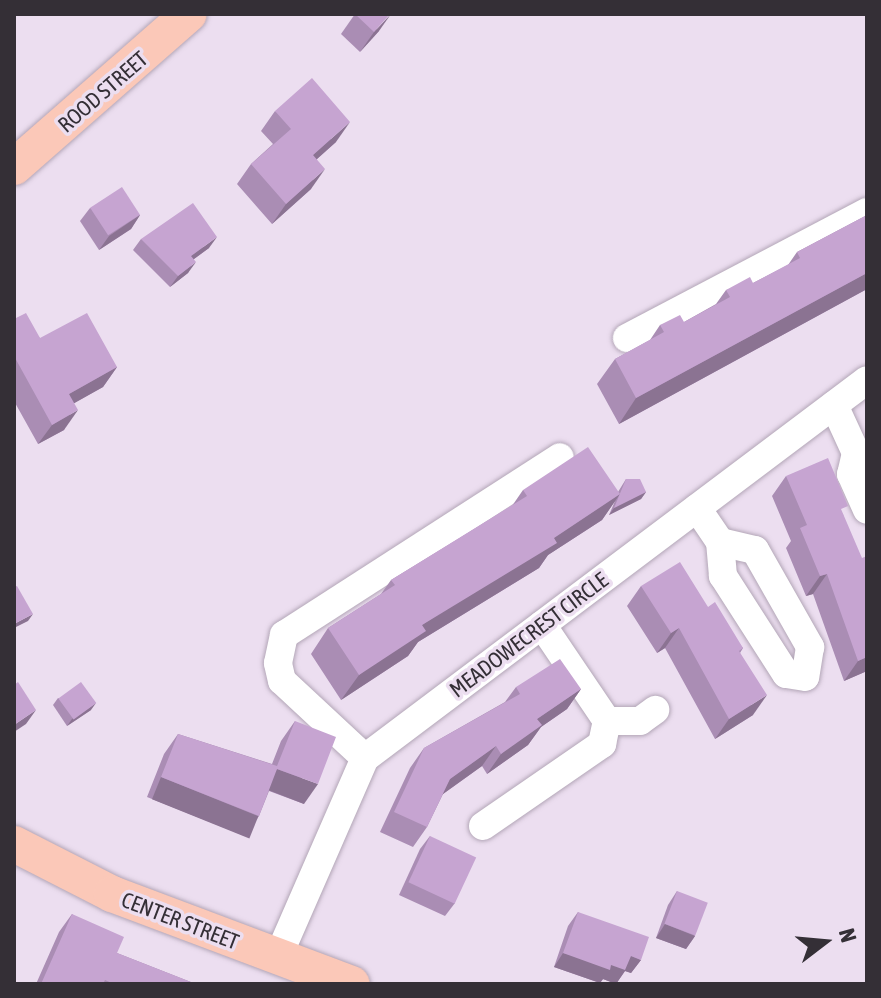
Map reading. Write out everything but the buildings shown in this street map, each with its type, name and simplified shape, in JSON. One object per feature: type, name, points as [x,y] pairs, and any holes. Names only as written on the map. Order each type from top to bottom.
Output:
[{"type":"main road","name":"ROOD STREET","points":[[14,167],[189,14]]},
{"type":"main road","name":"CENTER STREET","points":[[14,844],[112,894],[352,984]]},
{"type":"street","points":[[627,338],[867,212]]},
{"type":"street","name":"MEADOWECREST CIRCLE","points":[[278,957],[365,758],[867,380]]},
{"type":"street","points":[[834,405],[862,455],[851,474],[867,510]]},
{"type":"street","points":[[365,758],[282,681],[278,663],[284,635],[560,457]]},
{"type":"street","points":[[697,508],[720,542]]},
{"type":"street","points":[[483,826],[602,744],[607,721],[542,625]]},
{"type":"street","points":[[607,721],[640,721],[655,710]]}]
